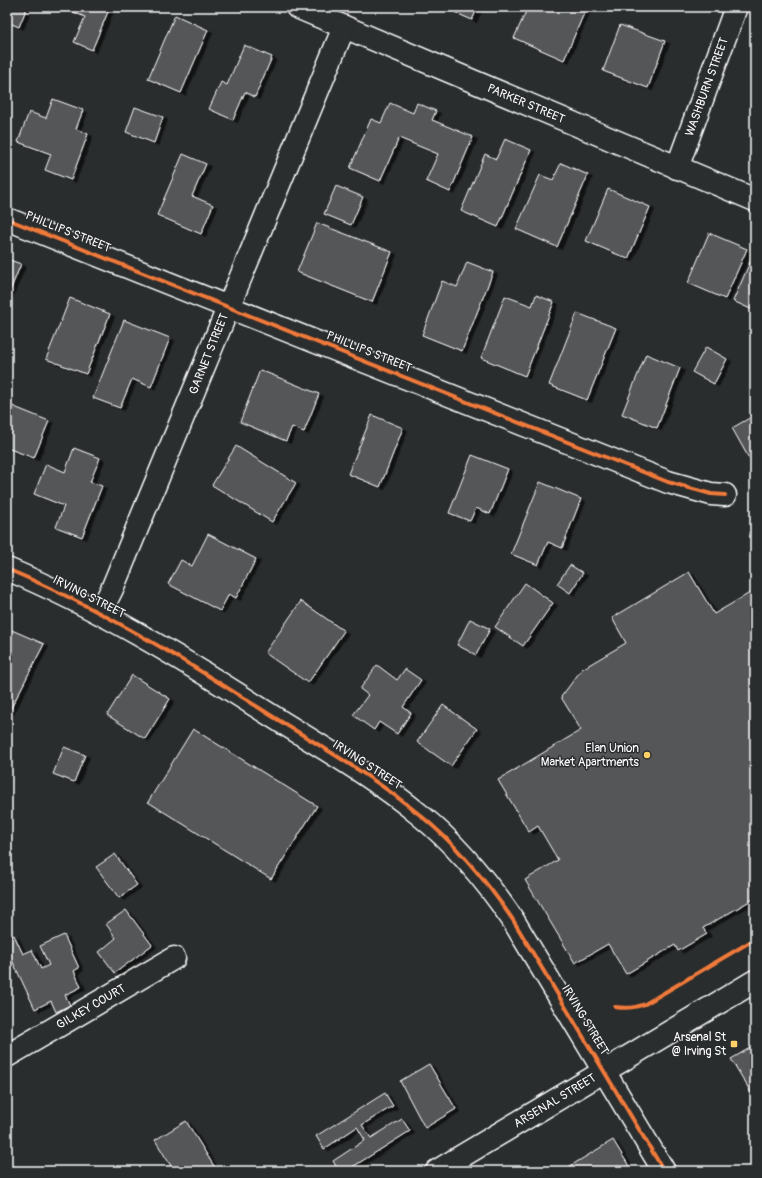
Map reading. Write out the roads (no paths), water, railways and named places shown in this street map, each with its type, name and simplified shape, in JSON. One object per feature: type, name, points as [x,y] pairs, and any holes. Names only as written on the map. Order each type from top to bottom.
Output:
[{"type":"street","name":"PARKER STREET","points":[[297,7],[755,200]]},
{"type":"street","name":"WASHBURN STREET","points":[[677,168],[736,7]]},
{"type":"street","name":"GARNET STREET","points":[[100,613],[112,589],[344,27]]},
{"type":"street","name":"PHILLIPS STREET","points":[[7,219],[668,482],[704,492],[725,495]]},
{"type":"street","name":"IRVING STREET","points":[[7,569],[50,587],[172,652],[372,779],[400,799],[437,830],[475,870],[500,900],[664,1171]]},
{"type":"street","name":"GILKEY COURT","points":[[7,1056],[174,958]]},
{"type":"street","name":"ARSENAL STREET","points":[[437,1171],[755,981]]},
{"type":"place","name":"Elan Union Market Apartments","points":[[647,755]]},
{"type":"place","name":"Arsenal St @ Irving St","points":[[734,1044]]}]
